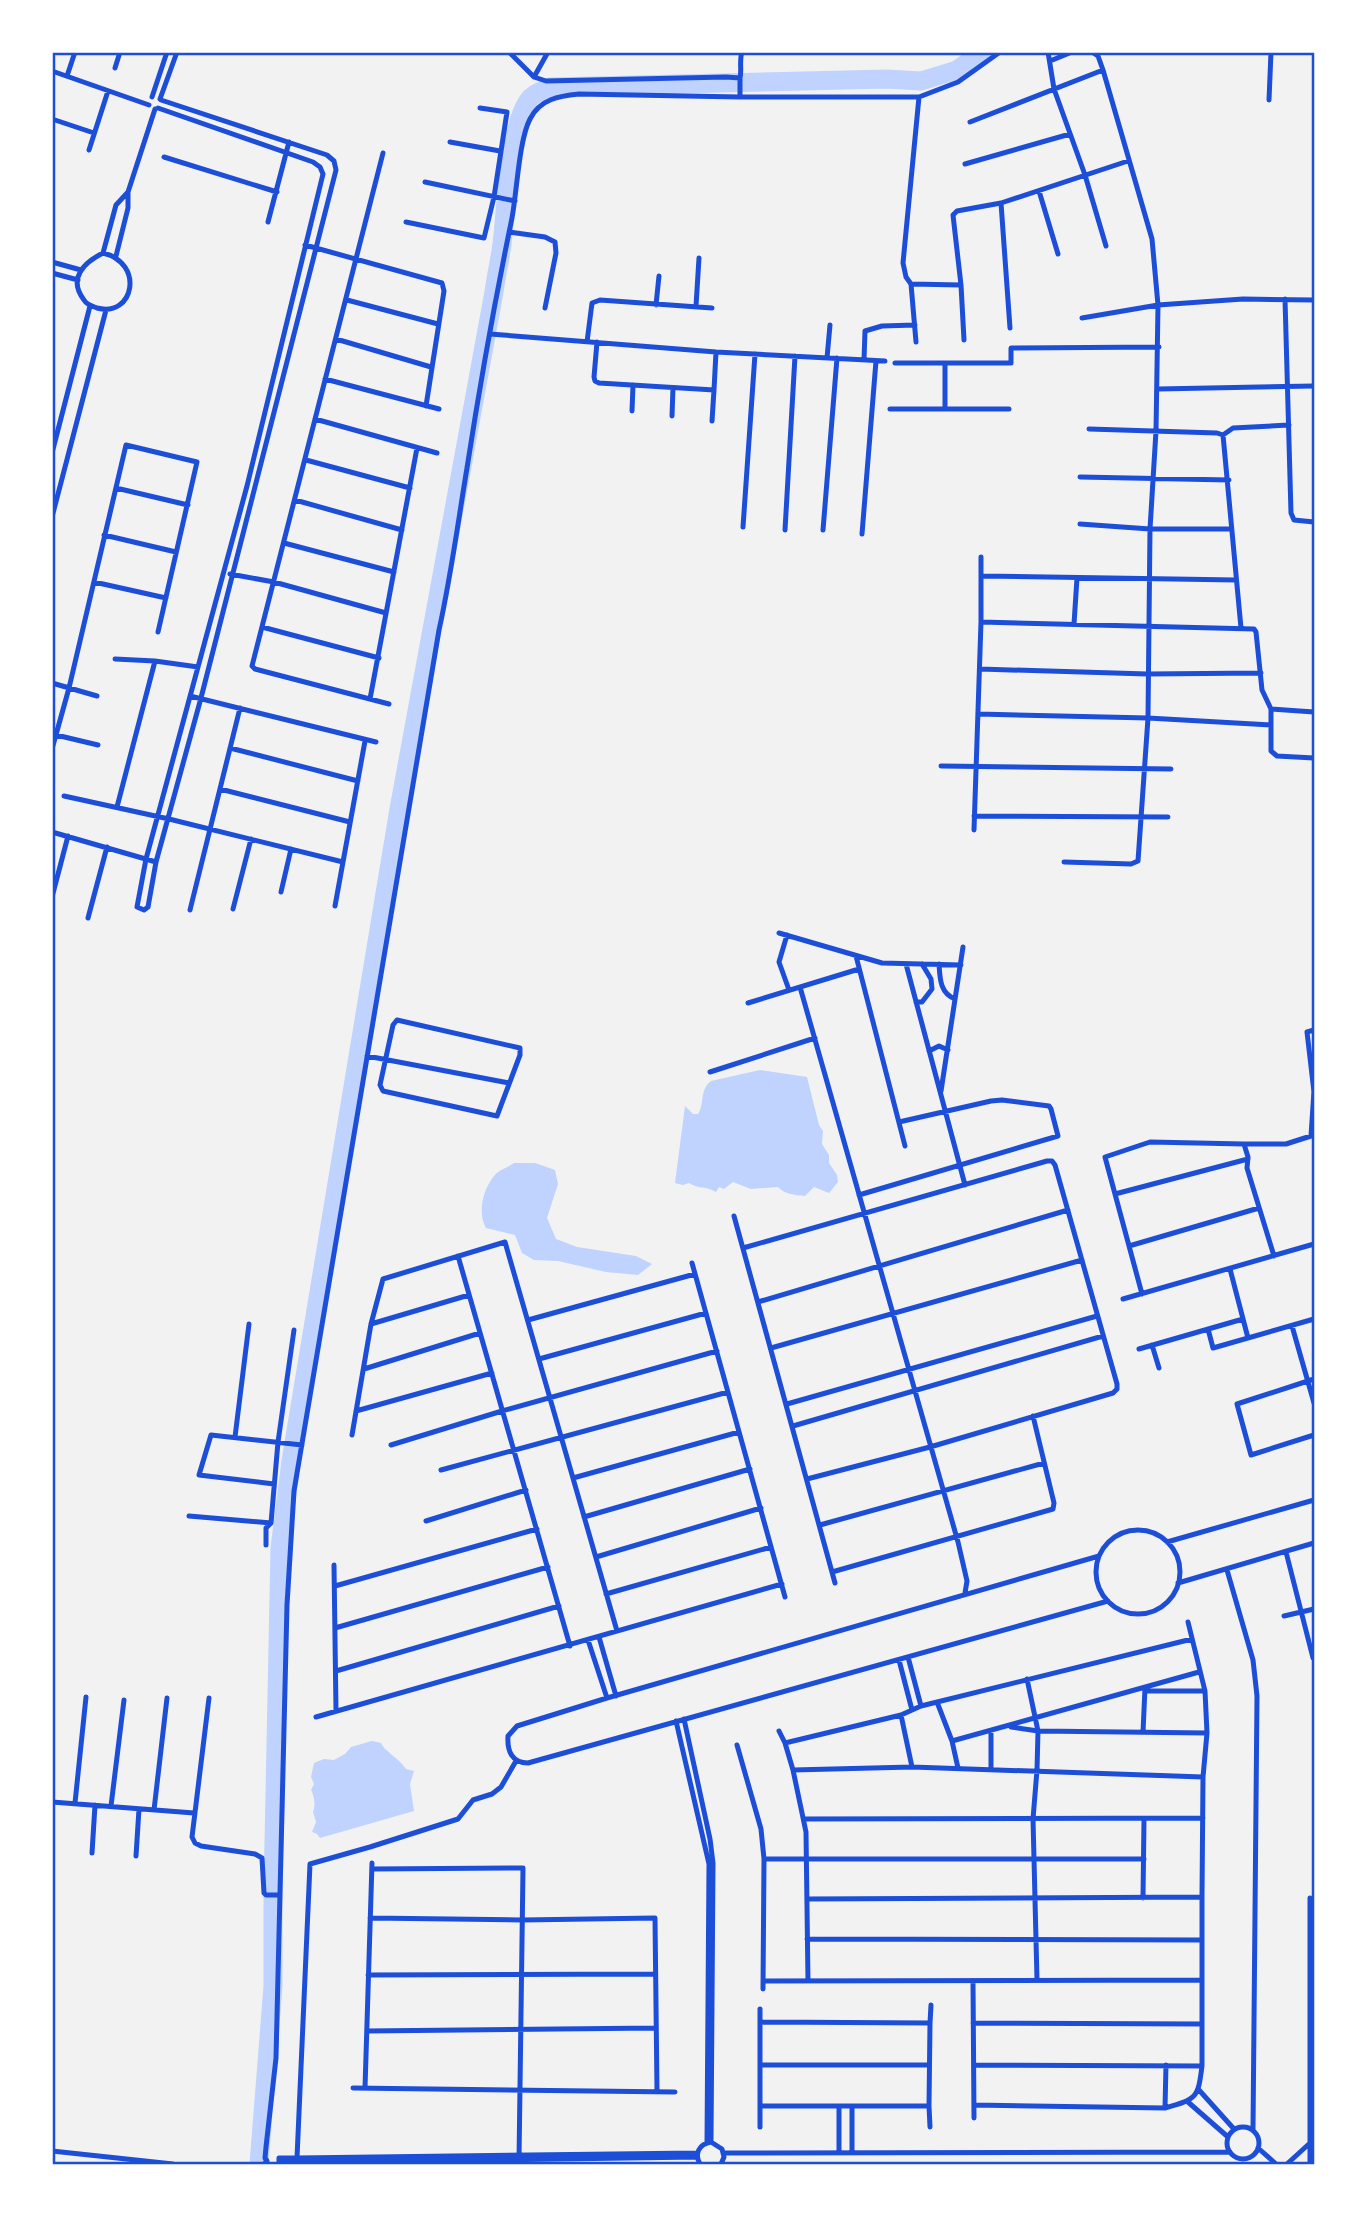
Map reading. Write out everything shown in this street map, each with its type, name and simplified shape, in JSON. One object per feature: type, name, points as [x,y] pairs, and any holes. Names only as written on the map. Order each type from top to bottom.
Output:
[{"type":"street","points":[[67,76],[75,52]]},
{"type":"street","points":[[115,68],[120,52]]},
{"type":"street","points":[[154,107],[149,100],[167,52]]},
{"type":"street","points":[[154,107],[161,105],[177,52]]},
{"type":"street","points":[[509,52],[534,77],[546,81],[740,81]]},
{"type":"street","points":[[534,77],[548,52]]},
{"type":"street","points":[[741,52],[741,94]]},
{"type":"street","points":[[697,2155],[279,2158],[266,2163],[276,2058],[288,1559],[294,1491],[524,136],[530,119],[542,103],[552,98],[579,94],[919,97],[958,82],[1000,52]]},
{"type":"street","points":[[1048,52],[1054,89],[1085,175],[1106,246]]},
{"type":"street","points":[[1051,61],[1072,52]]},
{"type":"street","points":[[1065,862],[1136,863],[1139,857],[1148,718],[1150,529],[1158,389],[1158,305],[1152,239],[1103,70],[1098,56],[1092,52]]},
{"type":"street","points":[[1269,100],[1271,52]]},
{"type":"street","points":[[970,122],[1103,70]]},
{"type":"street","points":[[52,71],[320,167]]},
{"type":"street","points":[[89,150],[108,90]]},
{"type":"street","points":[[152,97],[327,155],[334,161],[336,170],[201,698],[156,862],[148,907],[141,910],[137,907],[146,859],[269,396],[322,178],[320,167],[327,155]]},
{"type":"street","points":[[916,342],[911,284],[906,277],[903,263],[919,97]]},
{"type":"street","points":[[116,256],[128,208],[128,192],[154,107]]},
{"type":"street","points":[[406,222],[484,238],[494,197],[507,112],[480,108]]},
{"type":"street","points":[[52,119],[94,133]]},
{"type":"street","points":[[965,164],[1070,134]]},
{"type":"street","points":[[268,222],[289,142]]},
{"type":"street","points":[[450,142],[500,151]]},
{"type":"street","points":[[383,153],[253,668],[389,704]]},
{"type":"street","points":[[164,157],[277,192]]},
{"type":"street","points":[[964,340],[954,213],[1002,203],[1128,161]]},
{"type":"street","points":[[425,182],[513,201]]},
{"type":"street","points":[[1040,191],[1058,254]]},
{"type":"street","points":[[103,253],[117,205],[128,192]]},
{"type":"street","points":[[1002,203],[1010,328]]},
{"type":"street","points":[[509,232],[545,237],[555,242],[556,253],[545,308]]},
{"type":"street","points":[[305,245],[441,281],[444,292],[426,405]]},
{"type":"street","points":[[103,253],[116,256],[127,269],[131,281],[130,293],[121,304],[106,310],[90,306],[79,292],[78,280],[81,270],[89,260],[103,253]]},
{"type":"street","points":[[696,306],[699,258]]},
{"type":"street","points":[[52,262],[81,270]]},
{"type":"street","points":[[52,273],[78,280]]},
{"type":"street","points":[[656,305],[659,276]]},
{"type":"street","points":[[911,284],[961,285]]},
{"type":"street","points":[[1082,318],[1158,305],[1243,299],[1314,300]]},
{"type":"street","points":[[1285,299],[1292,516],[1294,520],[1314,522]]},
{"type":"street","points":[[347,300],[438,324]]},
{"type":"street","points":[[587,342],[592,303],[600,300],[712,308]]},
{"type":"street","points":[[52,453],[90,306]]},
{"type":"street","points":[[52,517],[106,310]]},
{"type":"street","points":[[827,358],[830,325]]},
{"type":"street","points":[[864,360],[865,331],[881,326],[915,325]]},
{"type":"street","points":[[490,334],[716,352],[885,361]]},
{"type":"street","points":[[336,339],[431,367]]},
{"type":"street","points":[[597,342],[595,381],[598,383],[714,390]]},
{"type":"street","points":[[895,363],[1011,363],[1011,348],[1159,347]]},
{"type":"street","points":[[712,421],[716,352]]},
{"type":"street","points":[[743,527],[754,354]]},
{"type":"street","points":[[785,530],[795,356]]},
{"type":"street","points":[[824,530],[837,358]]},
{"type":"street","points":[[862,534],[876,361]]},
{"type":"street","points":[[945,363],[945,409]]},
{"type":"street","points":[[325,379],[439,409]]},
{"type":"street","points":[[632,411],[633,385]]},
{"type":"street","points":[[1158,389],[1314,386]]},
{"type":"street","points":[[672,416],[673,387]]},
{"type":"street","points":[[269,396],[278,398]]},
{"type":"street","points":[[890,409],[1009,409]]},
{"type":"street","points":[[316,419],[437,453]]},
{"type":"street","points":[[1223,435],[1233,428],[1289,425]]},
{"type":"street","points":[[1089,429],[1223,435]]},
{"type":"street","points":[[1223,435],[1241,628]]},
{"type":"street","points":[[52,749],[126,445],[197,462],[158,632]]},
{"type":"street","points":[[370,699],[417,448]]},
{"type":"street","points":[[306,460],[410,488]]},
{"type":"street","points":[[1080,477],[1229,480]]},
{"type":"street","points":[[116,488],[188,505]]},
{"type":"street","points":[[295,500],[402,530]]},
{"type":"street","points":[[1080,524],[1150,529],[1231,528]]},
{"type":"street","points":[[104,536],[176,552]]},
{"type":"street","points":[[284,543],[394,572]]},
{"type":"street","points":[[974,830],[981,556]]},
{"type":"street","points":[[223,572],[274,582],[386,613]]},
{"type":"street","points":[[981,576],[1236,580]]},
{"type":"street","points":[[1074,624],[1077,578]]},
{"type":"street","points":[[94,582],[166,598]]},
{"type":"street","points":[[981,622],[1256,630],[1264,697],[1271,709],[1273,755],[1314,758]]},
{"type":"street","points":[[262,627],[379,657]]},
{"type":"street","points":[[115,659],[198,667]]},
{"type":"street","points":[[117,807],[155,661]]},
{"type":"street","points":[[980,669],[1147,674],[1261,673]]},
{"type":"street","points":[[52,683],[97,696]]},
{"type":"street","points":[[190,696],[376,742]]},
{"type":"street","points":[[190,910],[240,708]]},
{"type":"street","points":[[1271,709],[1314,712]]},
{"type":"street","points":[[978,714],[1148,718],[1271,725]]},
{"type":"street","points":[[56,735],[98,746]]},
{"type":"street","points":[[335,906],[365,741]]},
{"type":"street","points":[[230,748],[358,781]]},
{"type":"street","points":[[941,766],[1171,769]]},
{"type":"street","points":[[220,789],[350,822]]},
{"type":"street","points":[[64,796],[169,818],[343,862]]},
{"type":"street","points":[[974,816],[1168,817]]},
{"type":"street","points":[[52,832],[156,862]]},
{"type":"street","points":[[52,897],[68,836]]},
{"type":"street","points":[[233,909],[251,839]]},
{"type":"street","points":[[89,918],[107,848]]},
{"type":"street","points":[[281,892],[290,849]]},
{"type":"street","points":[[779,933],[882,963],[961,965]]},
{"type":"street","points":[[787,934],[779,962],[789,990]]},
{"type":"street","points":[[941,1095],[964,947]]},
{"type":"street","points":[[856,956],[905,1146]]},
{"type":"street","points":[[906,964],[965,1185]]},
{"type":"street","points":[[916,1002],[922,1002],[932,989],[931,979],[922,964]]},
{"type":"street","points":[[939,964],[943,990],[947,996],[955,999]]},
{"type":"street","points":[[748,1003],[859,969]]},
{"type":"street","points":[[800,987],[969,1581],[965,1593]]},
{"type":"street","points":[[397,1020],[518,1047],[521,1051],[499,1114],[494,1117],[383,1091],[380,1085],[386,1059],[397,1020]]},
{"type":"street","points":[[1142,1294],[1105,1157],[1150,1142],[1286,1144],[1311,1136],[1314,1091],[1307,1032],[1314,1030]]},
{"type":"street","points":[[710,1072],[815,1038]]},
{"type":"street","points":[[929,1051],[939,1046],[948,1049]]},
{"type":"street","points":[[367,1056],[509,1083]]},
{"type":"street","points":[[859,1195],[1058,1136],[1051,1109],[1042,1104],[996,1100],[900,1122]]},
{"type":"street","points":[[1243,1144],[1248,1159],[1247,1168],[1274,1256]]},
{"type":"street","points":[[1115,1194],[1248,1159]]},
{"type":"street","points":[[743,1248],[1052,1161],[1117,1384],[1113,1393],[930,1447],[807,1479]]},
{"type":"street","points":[[1129,1246],[1259,1208]]},
{"type":"street","points":[[758,1301],[1068,1210]]},
{"type":"street","points":[[734,1216],[835,1583]]},
{"type":"street","points":[[352,1435],[383,1279],[502,1242],[507,1244],[617,1631]]},
{"type":"street","points":[[1123,1299],[1314,1244]]},
{"type":"street","points":[[458,1256],[570,1646]]},
{"type":"street","points":[[771,1348],[1082,1260]]},
{"type":"street","points":[[692,1263],[785,1597]]},
{"type":"street","points":[[1230,1269],[1248,1338]]},
{"type":"street","points":[[528,1320],[695,1274]]},
{"type":"street","points":[[372,1324],[469,1295]]},
{"type":"street","points":[[539,1359],[706,1313]]},
{"type":"street","points":[[787,1404],[1097,1317]]},
{"type":"street","points":[[1139,1349],[1243,1319]]},
{"type":"street","points":[[1208,1329],[1213,1348],[1314,1319]]},
{"type":"street","points":[[235,1437],[248,1324]]},
{"type":"street","points":[[1292,1326],[1311,1380],[1314,1402]]},
{"type":"street","points":[[266,1545],[266,1528],[271,1523],[278,1442],[294,1330]]},
{"type":"street","points":[[364,1368],[480,1333]]},
{"type":"street","points":[[793,1426],[1103,1336]]},
{"type":"street","points":[[1153,1345],[1158,1368]]},
{"type":"street","points":[[391,1445],[502,1410],[717,1351]]},
{"type":"street","points":[[356,1411],[492,1373]]},
{"type":"street","points":[[1311,1380],[1237,1404],[1251,1457],[1314,1436]]},
{"type":"street","points":[[441,1470],[728,1392]]},
{"type":"street","points":[[832,1572],[1051,1511],[1054,1507],[1053,1495],[1033,1416]]},
{"type":"street","points":[[573,1478],[739,1432]]},
{"type":"street","points":[[274,1484],[199,1475],[211,1435],[302,1445]]},
{"type":"street","points":[[820,1525],[1044,1463]]},
{"type":"street","points":[[584,1517],[750,1469]]},
{"type":"street","points":[[426,1521],[526,1490]]},
{"type":"street","points":[[1167,1542],[1314,1500]]},
{"type":"street","points":[[596,1557],[761,1508]]},
{"type":"street","points":[[188,1516],[271,1523]]},
{"type":"street","points":[[335,1586],[537,1529]]},
{"type":"street","points":[[1138,1530],[1154,1533],[1167,1542],[1178,1559],[1178,1583],[1165,1603],[1144,1613],[1121,1610],[1108,1601],[1099,1588],[1096,1580],[1099,1556],[1114,1537],[1138,1530]]},
{"type":"street","points":[[1178,1583],[1314,1543]]},
{"type":"street","points":[[606,1594],[771,1547]]},
{"type":"street","points":[[1286,1552],[1313,1658]]},
{"type":"street","points":[[1099,1556],[607,1698],[514,1728],[508,1736],[508,1746],[516,1761],[528,1762],[1108,1601]]},
{"type":"street","points":[[334,1565],[336,1711]]},
{"type":"street","points":[[335,1628],[548,1567]]},
{"type":"street","points":[[1227,1570],[1252,1660],[1257,1696],[1253,2130]]},
{"type":"street","points":[[969,1581],[979,1589]]},
{"type":"street","points":[[316,1717],[782,1584]]},
{"type":"street","points":[[336,1671],[559,1606]]},
{"type":"street","points":[[1284,1616],[1314,1609]]},
{"type":"street","points":[[974,2105],[1165,2108],[1188,2102],[1199,2090],[1202,2066],[1203,1777],[1207,1732],[1205,1691],[1188,1622]]},
{"type":"street","points":[[599,1637],[615,1696]]},
{"type":"street","points":[[785,1743],[901,1715],[921,1706],[1192,1639]]},
{"type":"street","points":[[588,1640],[607,1698]]},
{"type":"street","points":[[908,1657],[921,1706]]},
{"type":"street","points":[[899,1660],[912,1710]]},
{"type":"street","points":[[952,1741],[1199,1672]]},
{"type":"street","points":[[1027,1679],[1038,1731],[1033,1819],[1037,1980]]},
{"type":"street","points":[[1145,1689],[1205,1691]]},
{"type":"street","points":[[1143,1732],[1145,1689]]},
{"type":"street","points":[[75,1803],[86,1697]]},
{"type":"street","points":[[154,1810],[167,1698]]},
{"type":"street","points":[[209,1698],[192,1837],[195,1843],[201,1846],[256,1854],[262,1858],[262,1886],[266,1895],[280,1895]]},
{"type":"street","points":[[111,1806],[124,1700]]},
{"type":"street","points":[[937,1702],[952,1741],[958,1769]]},
{"type":"street","points":[[901,1715],[912,1767]]},
{"type":"street","points":[[684,1719],[713,1863],[709,2142]]},
{"type":"street","points":[[676,1721],[709,1864],[709,2142]]},
{"type":"street","points":[[1008,1727],[1038,1731],[1207,1732]]},
{"type":"street","points":[[991,1730],[991,1769]]},
{"type":"street","points":[[779,1731],[793,1770],[804,1819],[808,1981]]},
{"type":"street","points":[[737,1745],[761,1829],[764,1859],[763,1985],[808,1981],[1202,1980]]},
{"type":"street","points":[[297,2158],[310,1864],[458,1819],[473,1800],[492,1794],[501,1787],[516,1761]]},
{"type":"street","points":[[793,1770],[912,1767],[1203,1777]]},
{"type":"street","points":[[52,1802],[194,1813]]},
{"type":"street","points":[[92,1853],[95,1805]]},
{"type":"street","points":[[136,1856],[139,1809]]},
{"type":"street","points":[[804,1819],[1203,1818]]},
{"type":"street","points":[[1143,1898],[1144,1819]]},
{"type":"street","points":[[764,1859],[1144,1859]]},
{"type":"street","points":[[365,2088],[372,1866],[523,1868],[519,2157]]},
{"type":"street","points":[[807,1899],[1202,1897]]},
{"type":"street","points":[[1310,1898],[1311,2164]]},
{"type":"street","points":[[370,1918],[522,1920],[655,1917],[657,2091]]},
{"type":"street","points":[[807,1940],[1202,1940]]},
{"type":"street","points":[[368,1975],[655,1974]]},
{"type":"street","points":[[973,1981],[974,2118]]},
{"type":"street","points":[[930,2127],[931,2006]]},
{"type":"street","points":[[760,2008],[760,2127]]},
{"type":"street","points":[[760,2022],[930,2022]]},
{"type":"street","points":[[973,2023],[1202,2024]]},
{"type":"street","points":[[367,2031],[656,2028]]},
{"type":"street","points":[[760,2065],[929,2065]]},
{"type":"street","points":[[974,2065],[1202,2066]]},
{"type":"street","points":[[1165,2108],[1166,2065]]},
{"type":"street","points":[[353,2088],[676,2092]]},
{"type":"street","points":[[1199,2090],[1234,2129]]},
{"type":"street","points":[[1188,2102],[1228,2137]]},
{"type":"street","points":[[760,2106],[929,2106]]},
{"type":"street","points":[[839,2106],[839,2153]]},
{"type":"street","points":[[852,2107],[852,2152]]},
{"type":"street","points":[[724,2153],[1230,2152],[1241,2158],[1250,2157],[1258,2148],[1259,2138],[1253,2130],[1244,2127],[1234,2129],[1227,2142],[1230,2152]]},
{"type":"street","points":[[839,2134],[852,2134]]},
{"type":"street","points":[[700,2165],[697,2155],[701,2146],[709,2142],[719,2145],[724,2153],[721,2165]]},
{"type":"street","points":[[1287,2165],[1310,2143]]},
{"type":"street","points":[[1258,2148],[1276,2165]]},
{"type":"street","points":[[52,2151],[173,2165]]},
{"type":"street","points":[[99,2165],[100,2156]]},
{"type":"street","points":[[278,2160],[279,2163],[519,2157]]},
{"type":"street","points":[[1250,2157],[1258,2165]]},
{"type":"water","points":[[760,1070],[807,1077],[819,1125],[823,1131],[822,1144],[829,1155],[829,1163],[838,1182],[829,1193],[814,1187],[805,1196],[787,1193],[778,1187],[751,1189],[733,1182],[724,1189],[719,1187],[716,1192],[689,1183],[675,1183],[685,1106],[693,1114],[698,1114],[703,1093],[711,1081]]},
{"type":"water","points":[[514,1163],[535,1163],[555,1170],[558,1184],[547,1218],[556,1239],[577,1247],[636,1256],[652,1264],[638,1275],[606,1272],[558,1261],[534,1260],[522,1253],[515,1235],[486,1228],[482,1208],[487,1187],[497,1173]]},
{"type":"water","points":[[372,1741],[381,1743],[406,1769],[414,1771],[410,1784],[414,1811],[320,1838],[312,1832],[316,1822],[311,1790],[314,1784],[311,1777],[314,1763],[324,1759],[334,1760],[351,1747]]},
{"type":"waterway","points":[[259,2164],[273,1986],[280,1548],[291,1461],[399,809],[502,244],[516,130],[528,101],[538,92],[550,87],[887,79],[921,81],[957,70],[982,52]]}]
